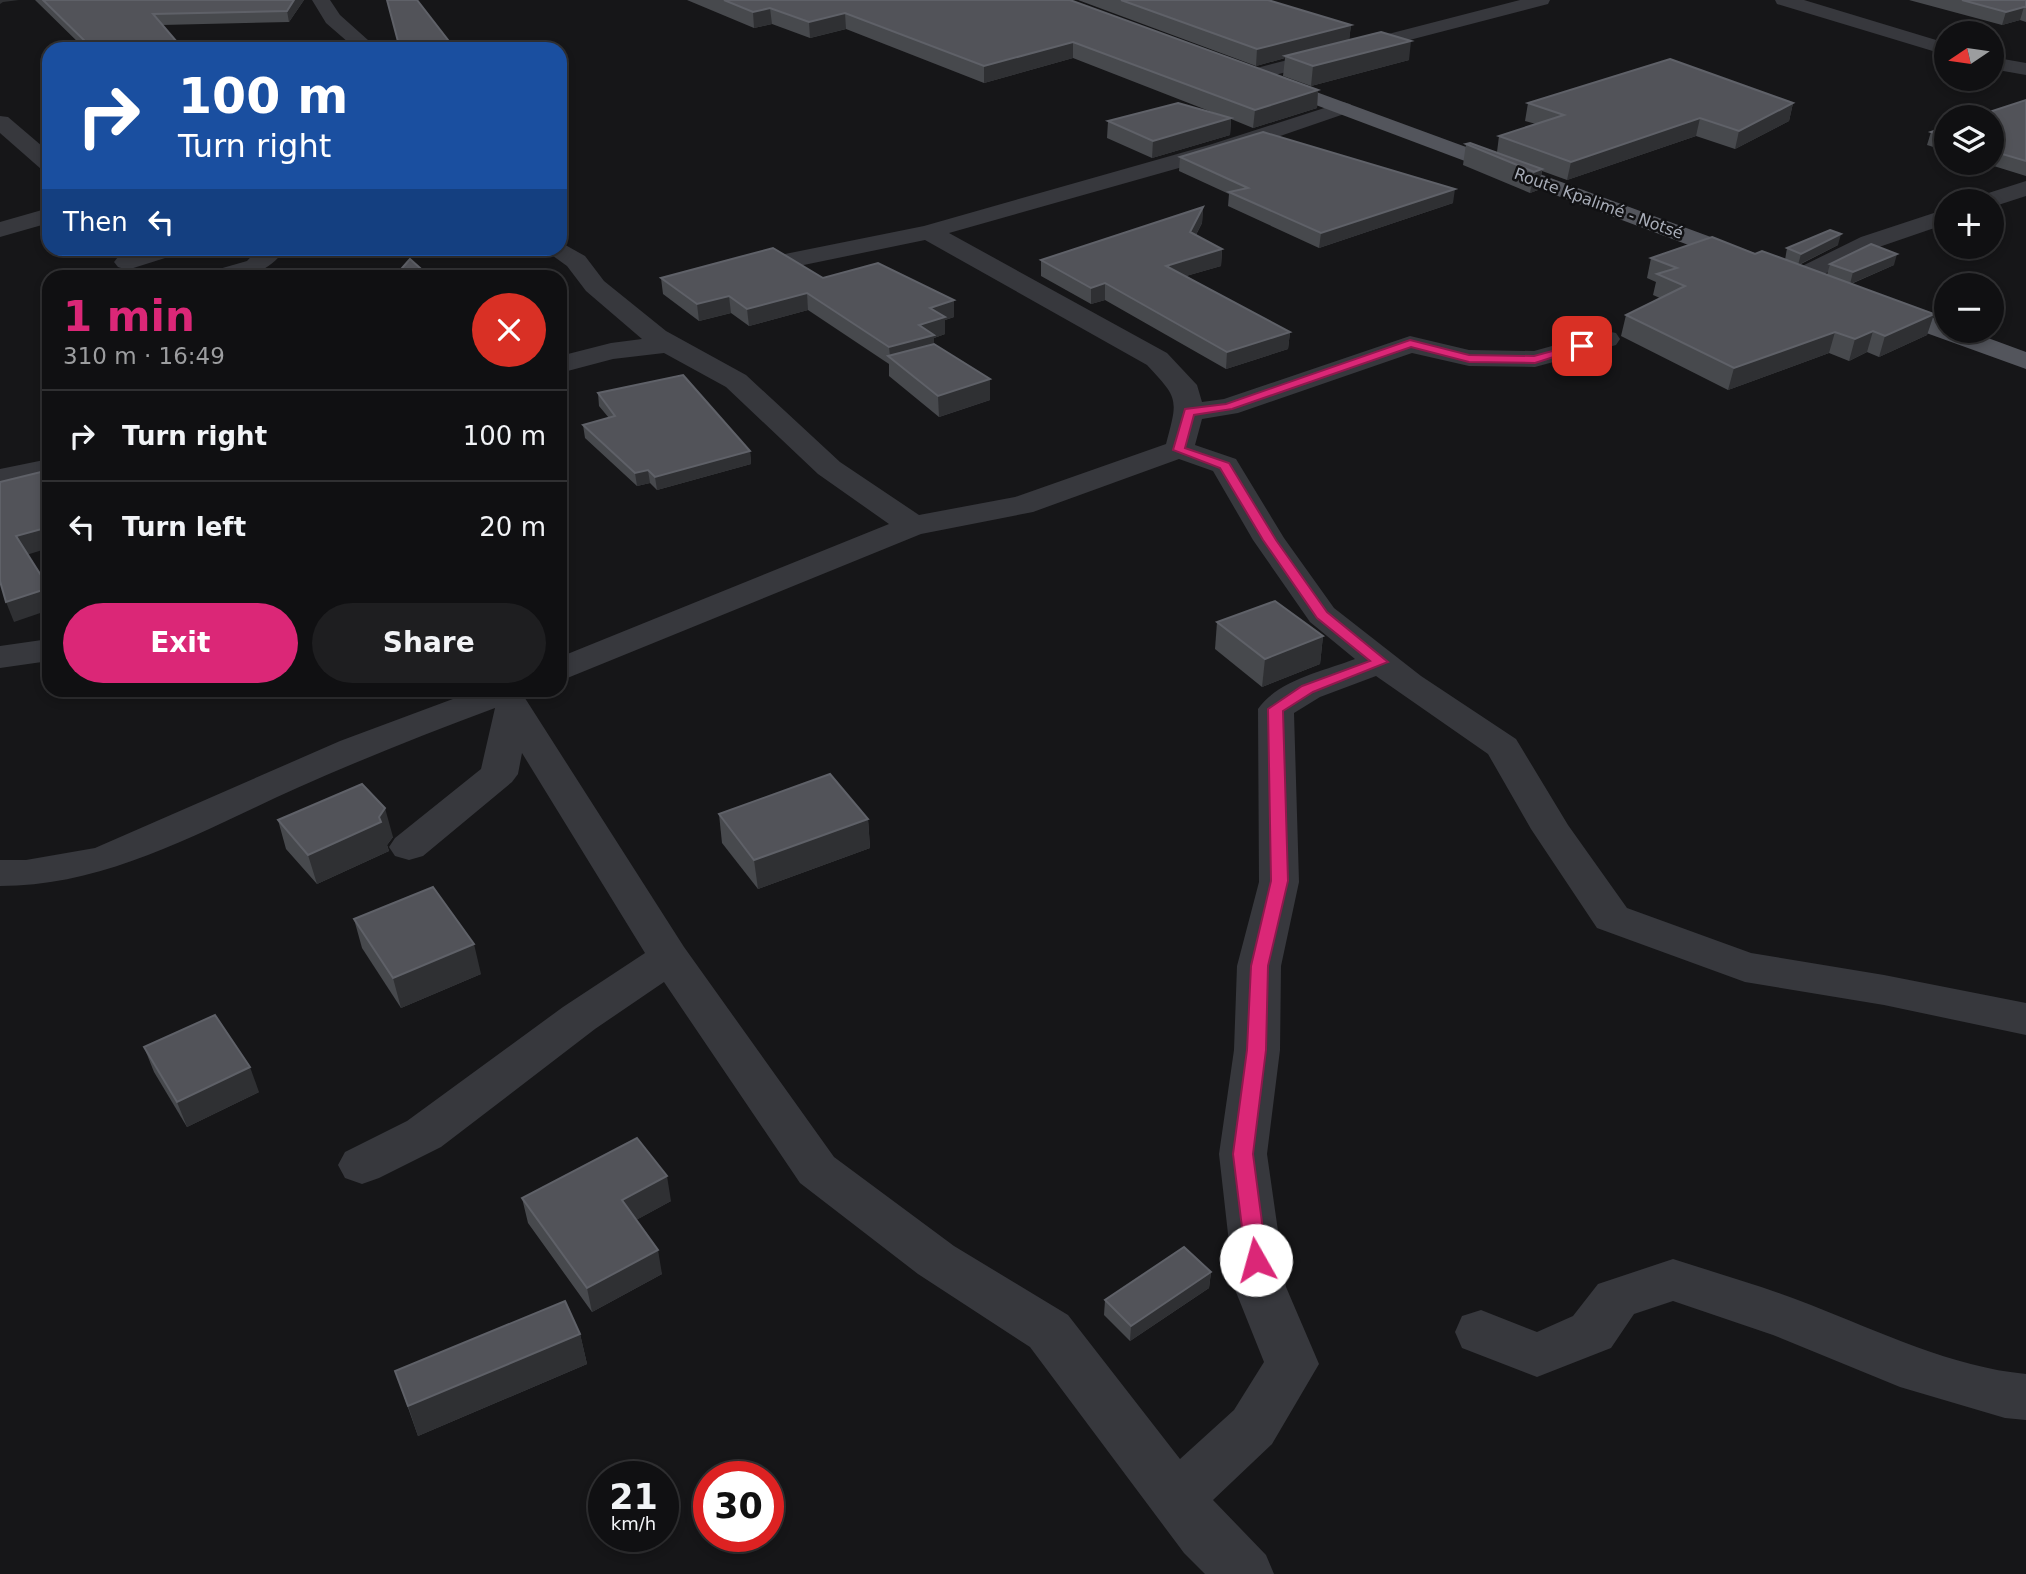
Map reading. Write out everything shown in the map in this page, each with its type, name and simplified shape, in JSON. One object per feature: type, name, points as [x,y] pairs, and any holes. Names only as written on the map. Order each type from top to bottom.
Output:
[{"type":"main road","name":"Route Kpalimé - Notsé","points":[[1227,66],[1824,287]]},
{"type":"main road","points":[[1862,301],[2026,361]]},
{"type":"street","points":[[321,0],[333,19],[360,42]]},
{"type":"street","points":[[1252,75],[1388,42],[1541,0]]},
{"type":"street","points":[[1784,0],[1934,45]]},
{"type":"street","points":[[2004,67],[2026,69]]},
{"type":"street","points":[[794,259],[928,232],[1060,192],[1217,150],[1343,108]]},
{"type":"street","points":[[0,122],[42,158]]},
{"type":"street","points":[[2004,195],[2026,188]]},
{"type":"street","points":[[0,230],[42,217]]},
{"type":"street","points":[[1799,277],[1870,242],[1934,220]]},
{"type":"street","points":[[928,232],[1102,326],[1157,359],[1187,391],[1189,412],[1179,450]]},
{"type":"street","points":[[127,262],[146,256]]},
{"type":"street","points":[[242,270],[256,266],[266,256]]},
{"type":"street","points":[[567,256],[576,261],[595,286],[669,344],[736,381],[829,468],[913,526]]},
{"type":"street","points":[[1189,412],[1228,407],[1410,344],[1469,358],[1535,359],[1606,339]]},
{"type":"street","points":[[567,363],[611,351],[669,344]]},
{"type":"street","points":[[567,667],[913,526],[1022,505],[1179,450],[1225,465],[1269,540],[1322,615],[1408,684],[1503,747],[1551,830],[1612,918],[1745,967],[1884,990],[2026,1019]]},
{"type":"street","points":[[0,478],[42,469]]},
{"type":"street","points":[[0,657],[42,651]]},
{"type":"street","points":[[1175,1496],[1199,1478],[1253,1427],[1292,1364],[1260,1287],[1243,1154],[1257,1050],[1259,966],[1279,881],[1276,709],[1307,689],[1381,662]]},
{"type":"street","points":[[0,873],[26,873],[104,859],[353,749],[500,697]]},
{"type":"street","points":[[409,847],[499,774],[506,697]]},
{"type":"street","points":[[507,697],[670,957],[817,1170],[936,1260],[1049,1331],[1204,1534],[1245,1574]]},
{"type":"street","points":[[362,1165],[424,1134],[579,1018],[670,957]]},
{"type":"street","points":[[1481,1332],[1537,1355],[1592,1332],[1616,1299],[1673,1280],[1790,1319],[1900,1364],[2005,1395],[2026,1397]]},
{"type":"building","points":[[43,0],[294,0],[287,11],[153,14],[177,42],[86,42]]},
{"type":"building","points":[[387,0],[417,0],[450,42],[398,42]]},
{"type":"building","points":[[724,0],[1070,0],[1318,90],[1255,110],[1073,42],[984,66],[845,13],[809,22],[770,8],[753,12]]},
{"type":"building","points":[[1121,0],[1268,0],[1351,25],[1257,49]]},
{"type":"building","points":[[1962,0],[2026,0],[2026,7],[2006,12]]},
{"type":"building","points":[[1381,32],[1411,41],[1313,66],[1285,56]]},
{"type":"building","points":[[1670,59],[1793,103],[1739,131],[1700,118],[1571,162],[1499,136],[1564,115],[1528,103]]},
{"type":"building","points":[[2026,100],[2026,161],[2004,155],[2004,107]]},
{"type":"building","points":[[1178,103],[1231,118],[1153,141],[1108,121]]},
{"type":"building","points":[[1263,132],[1455,189],[1321,233],[1229,192],[1248,188],[1180,157]]},
{"type":"building","points":[[1470,143],[1542,169],[1534,172],[1466,144]]},
{"type":"building","points":[[1203,207],[1190,232],[1222,249],[1166,266],[1290,332],[1227,352],[1105,283],[1091,288],[1041,260]]},
{"type":"building","points":[[1830,230],[1841,234],[1801,254],[1787,248]]},
{"type":"building","points":[[1712,237],[1755,254],[1762,251],[1934,314],[1885,336],[1873,331],[1855,339],[1835,332],[1734,368],[1626,315],[1685,286],[1657,274],[1677,268],[1651,258]]},
{"type":"building","points":[[1871,244],[1897,254],[1853,272],[1830,264]]},
{"type":"building","points":[[773,248],[823,278],[878,263],[954,300],[930,308],[945,317],[919,325],[934,335],[889,347],[807,293],[747,309],[729,296],[697,304],[661,278]]},
{"type":"building","points":[[410,259],[422,270],[400,270]]},
{"type":"building","points":[[934,344],[990,379],[938,396],[888,356]]},
{"type":"building","points":[[683,375],[750,451],[655,477],[648,470],[635,473],[583,425],[615,416],[598,393]]},
{"type":"building","points":[[42,472],[42,529],[16,536],[42,577],[42,590],[6,602],[0,581],[0,482]]},
{"type":"building","points":[[1275,601],[1323,636],[1265,659],[1217,622]]},
{"type":"building","points":[[830,774],[868,819],[754,860],[719,814]]},
{"type":"building","points":[[362,784],[385,808],[379,817],[381,822],[308,855],[278,820]]},
{"type":"building","points":[[433,887],[474,944],[393,978],[354,919]]},
{"type":"building","points":[[215,1015],[250,1067],[177,1102],[144,1047]]},
{"type":"building","points":[[637,1138],[667,1176],[622,1200],[658,1250],[587,1288],[522,1198]]},
{"type":"building","points":[[1184,1247],[1211,1272],[1131,1326],[1105,1300]]},
{"type":"building","points":[[565,1301],[580,1334],[408,1406],[395,1371]]},
{"type":"route","points":[[1256,1260],[1243,1154],[1257,1050],[1259,966],[1279,881],[1276,709],[1307,689],[1381,662],[1322,615],[1269,540],[1225,465],[1179,450],[1189,412],[1228,407],[1410,344],[1469,358],[1535,359],[1582,346]]}]
